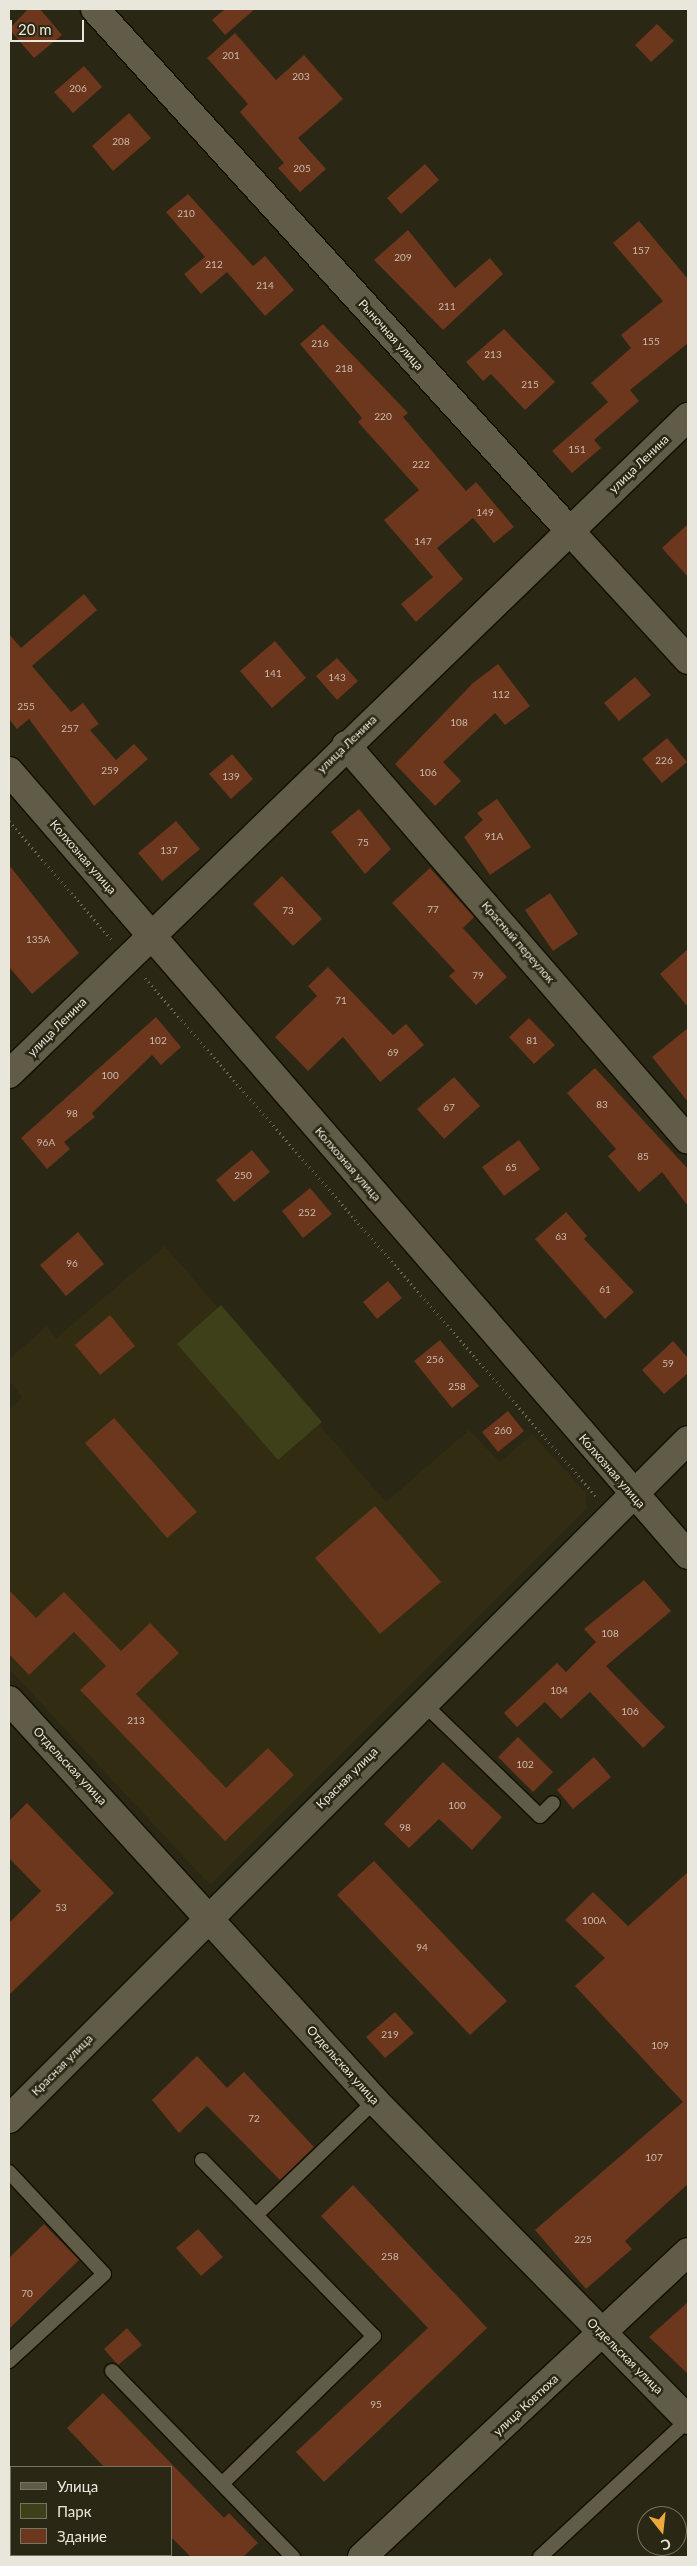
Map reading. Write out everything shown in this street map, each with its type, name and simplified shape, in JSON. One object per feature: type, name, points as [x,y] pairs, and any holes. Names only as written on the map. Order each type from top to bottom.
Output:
[{"type":"street","name":"Рыночная улица","points":[[95,9],[688,660]]},
{"type":"street","name":"улица Ленина","points":[[9,1074],[150,934],[688,417]]},
{"type":"street","name":"Красный переулок","points":[[346,745],[688,1140]]},
{"type":"street","name":"Колхозная улица","points":[[9,771],[633,1495],[688,1556]]},
{"type":"street","name":"Красная улица","points":[[9,2119],[422,1702],[688,1440]]},
{"type":"street","name":"Отдельская улица","points":[[9,1700],[209,1916],[375,2101],[688,2420]]},
{"type":"street","name":"улица Ковтюха","points":[[362,2557],[688,2252]]},
{"type":"lane","points":[[422,1702],[540,1816],[553,1803]]},
{"type":"lane","points":[[256,2215],[375,2101]]},
{"type":"lane","points":[[202,2160],[374,2336],[222,2484]]},
{"type":"lane","points":[[9,2172],[104,2274],[9,2361]]},
{"type":"lane","points":[[112,2371],[293,2557]]},
{"type":"lane","points":[[540,2557],[688,2420]]},
{"type":"path","points":[[9,821],[612,1515]]},
{"type":"shaded area","points":[[165,1246],[386,1502],[469,1430],[500,1462],[532,1434],[586,1493],[587,1508],[210,1885],[9,1669],[9,1410],[22,1397],[9,1381],[9,1359],[47,1326],[56,1338]]},
{"type":"green space","points":[[221,1305],[322,1422],[278,1460],[177,1344]]},
{"type":"building","points":[[28,9],[40,9],[62,35],[34,58],[9,29]]},
{"type":"building","points":[[225,9],[255,9],[225,35],[212,20]]},
{"type":"building","points":[[657,24],[674,41],[651,62],[635,45]]},
{"type":"building","points":[[235,33],[276,80],[304,55],[343,99],[298,138],[326,169],[300,192],[278,168],[284,163],[240,112],[248,104],[207,58]]},
{"type":"building","points":[[84,66],[102,87],[73,113],[54,92]]},
{"type":"building","points":[[129,113],[151,138],[113,171],[92,146]]},
{"type":"building","points":[[425,164],[439,180],[401,214],[387,198]]},
{"type":"building","points":[[188,194],[253,266],[265,256],[294,290],[265,316],[227,272],[201,294],[184,274],[205,257],[166,212]]},
{"type":"building","points":[[639,221],[688,279],[688,343],[630,390],[639,401],[594,440],[601,448],[572,473],[552,451],[608,402],[591,383],[631,348],[621,335],[663,301],[613,243]]},
{"type":"building","points":[[408,230],[455,288],[490,258],[503,274],[443,330],[374,260]]},
{"type":"building","points":[[323,324],[408,413],[403,417],[466,491],[476,482],[514,527],[494,543],[473,518],[437,548],[463,579],[416,622],[401,604],[433,577],[384,520],[419,490],[358,422],[362,418],[300,344]]},
{"type":"building","points":[[504,329],[555,382],[525,410],[491,374],[483,381],[466,362]]},
{"type":"building","points":[[688,524],[688,577],[662,548]]},
{"type":"building","points":[[84,594],[97,610],[32,666],[71,712],[83,703],[99,724],[90,730],[116,760],[134,744],[148,759],[94,806],[29,719],[17,729],[9,719],[9,634],[21,648]]},
{"type":"building","points":[[275,641],[306,678],[272,708],[240,671]]},
{"type":"building","points":[[337,658],[358,681],[337,700],[316,676]]},
{"type":"building","points":[[498,664],[530,706],[505,725],[495,713],[443,762],[461,781],[435,806],[395,764],[473,683]]},
{"type":"building","points":[[635,677],[651,695],[619,721],[604,703]]},
{"type":"building","points":[[667,738],[687,762],[662,783],[642,759]]},
{"type":"building","points":[[232,754],[253,779],[231,799],[209,774]]},
{"type":"building","points":[[497,799],[531,847],[490,875],[464,837],[483,820],[477,813]]},
{"type":"building","points":[[359,809],[391,849],[365,874],[331,832]]},
{"type":"building","points":[[176,821],[200,849],[162,881],[138,853]]},
{"type":"building","points":[[9,865],[79,953],[32,994],[9,967]]},
{"type":"building","points":[[430,868],[474,917],[463,928],[507,977],[476,1005],[449,976],[455,971],[392,903]]},
{"type":"building","points":[[282,876],[322,919],[293,946],[253,904]]},
{"type":"building","points":[[550,893],[578,934],[553,951],[525,910]]},
{"type":"building","points":[[688,949],[688,1007],[660,974]]},
{"type":"building","points":[[328,967],[393,1035],[406,1024],[424,1045],[380,1082],[343,1037],[308,1071],[275,1037],[317,996],[308,986]]},
{"type":"building","points":[[156,1017],[181,1047],[161,1065],[152,1055],[92,1113],[95,1117],[64,1142],[70,1149],[47,1169],[21,1138]]},
{"type":"building","points":[[529,1018],[555,1045],[534,1064],[509,1037]]},
{"type":"building","points":[[688,1028],[688,1102],[652,1057]]},
{"type":"building","points":[[595,1068],[688,1169],[688,1206],[662,1172],[639,1192],[608,1156],[616,1149],[567,1093]]},
{"type":"building","points":[[454,1077],[480,1106],[444,1139],[417,1109]]},
{"type":"building","points":[[519,1140],[540,1169],[504,1196],[482,1167]]},
{"type":"building","points":[[252,1150],[270,1172],[234,1202],[216,1180]]},
{"type":"building","points":[[310,1188],[332,1214],[303,1238],[282,1211]]},
{"type":"building","points":[[566,1212],[587,1236],[584,1239],[634,1292],[605,1319],[535,1239]]},
{"type":"building","points":[[78,1232],[104,1264],[66,1296],[40,1265]]},
{"type":"building","points":[[388,1281],[402,1298],[377,1319],[363,1302]]},
{"type":"building","points":[[110,1315],[135,1346],[100,1375],[75,1345]]},
{"type":"building","points":[[440,1340],[479,1386],[452,1408],[414,1361]]},
{"type":"building","points":[[673,1341],[688,1358],[688,1373],[664,1394],[642,1370]]},
{"type":"building","points":[[508,1411],[524,1431],[498,1452],[482,1432]]},
{"type":"building","points":[[114,1418],[197,1512],[167,1538],[85,1443]]},
{"type":"building","points":[[375,1506],[441,1582],[380,1634],[315,1558]]},
{"type":"building","points":[[644,1580],[671,1611],[606,1666],[665,1727],[643,1748],[590,1692],[561,1719],[545,1702],[517,1727],[504,1713],[557,1663],[566,1672],[596,1642],[584,1629]]},
{"type":"building","points":[[9,1590],[36,1618],[64,1592],[121,1651],[150,1623],[179,1653],[136,1694],[226,1788],[268,1748],[294,1775],[225,1841],[80,1690],[106,1666],[74,1632],[29,1675],[9,1654]]},
{"type":"building","points":[[518,1737],[553,1772],[533,1792],[498,1757]]},
{"type":"building","points":[[594,1757],[611,1777],[573,1809],[557,1790]]},
{"type":"building","points":[[443,1762],[502,1817],[472,1850],[439,1819],[409,1848],[384,1824]]},
{"type":"building","points":[[27,1803],[114,1893],[9,1995],[9,1923],[41,1891],[9,1858],[9,1821]]},
{"type":"building","points":[[374,1861],[507,2001],[470,2035],[337,1895]]},
{"type":"building","points":[[688,1872],[688,2184],[625,2241],[632,2249],[586,2289],[535,2230],[683,2102],[575,1986],[605,1958],[565,1920],[593,1892],[628,1926]]},
{"type":"building","points":[[395,2012],[414,2033],[385,2058],[366,2037]]},
{"type":"building","points":[[197,2056],[227,2088],[244,2072],[314,2147],[280,2180],[207,2106],[179,2133],[152,2100]]},
{"type":"building","points":[[353,2185],[487,2328],[324,2482],[296,2452],[428,2328],[321,2216]]},
{"type":"building","points":[[44,2224],[79,2260],[9,2329],[9,2258]]},
{"type":"building","points":[[198,2229],[223,2257],[201,2276],[176,2248]]},
{"type":"building","points":[[688,2302],[688,2374],[649,2337]]},
{"type":"building","points":[[127,2328],[142,2345],[118,2365],[104,2349]]},
{"type":"building","points":[[103,2393],[224,2518],[229,2513],[258,2543],[243,2557],[191,2557],[172,2538],[172,2466],[103,2466],[67,2428]]}]
